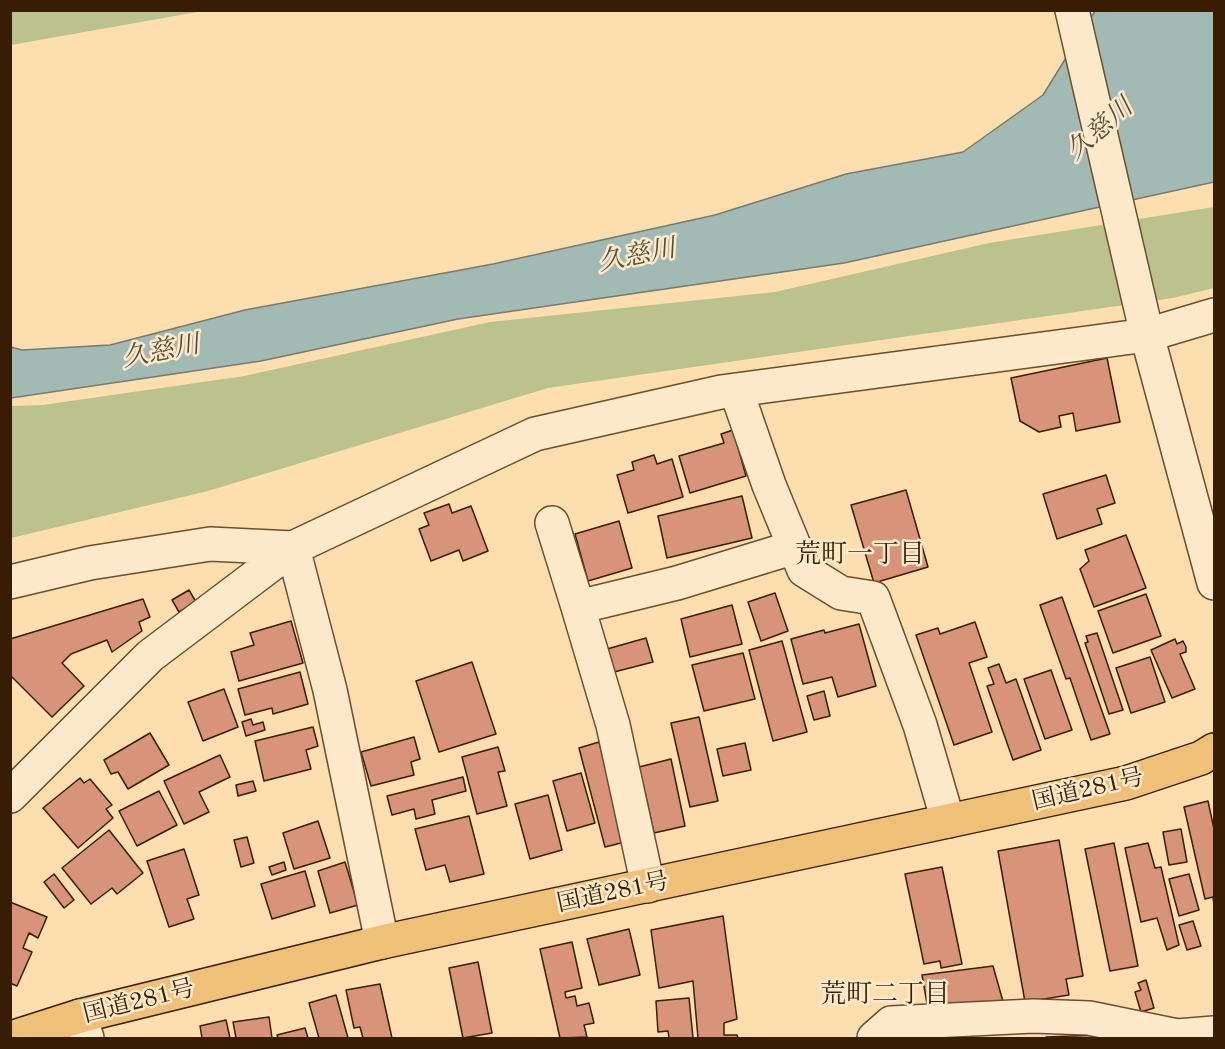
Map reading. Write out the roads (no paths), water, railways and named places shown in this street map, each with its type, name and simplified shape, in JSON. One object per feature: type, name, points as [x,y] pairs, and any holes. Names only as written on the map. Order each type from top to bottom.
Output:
[{"type":"highway","name":"国道281号","points":[[11,1038],[84,1028],[382,942],[1126,783],[1201,758],[1215,750]]},
{"type":"street","points":[[1072,10],[1144,325],[1215,583]]},
{"type":"street","points":[[10,796],[150,656],[293,548],[535,434],[721,392],[1215,315]]},
{"type":"street","points":[[736,390],[769,485],[804,570],[841,593],[873,598],[920,725],[948,821]]},
{"type":"street","points":[[552,523],[613,725],[648,886]]},
{"type":"street","points":[[10,582],[90,563],[210,544],[293,548]]},
{"type":"street","points":[[578,607],[677,583],[795,547]]},
{"type":"street","points":[[293,548],[330,690],[382,942]]},
{"type":"street","points":[[874,1038],[891,1023],[1033,1016],[1089,1018],[1131,1032],[1177,1036],[1215,1033]]},
{"type":"water","name":"久慈川","points":[[1095,11],[1214,11],[1214,182],[844,263],[458,319],[261,361],[11,398],[11,347],[22,350],[110,345],[245,310],[493,264],[715,215],[846,174],[963,152],[1043,95]]},
{"type":"district","name":"荒町一丁目","points":[[860,555]]},
{"type":"district","name":"荒町二丁目","points":[[885,995]]}]
